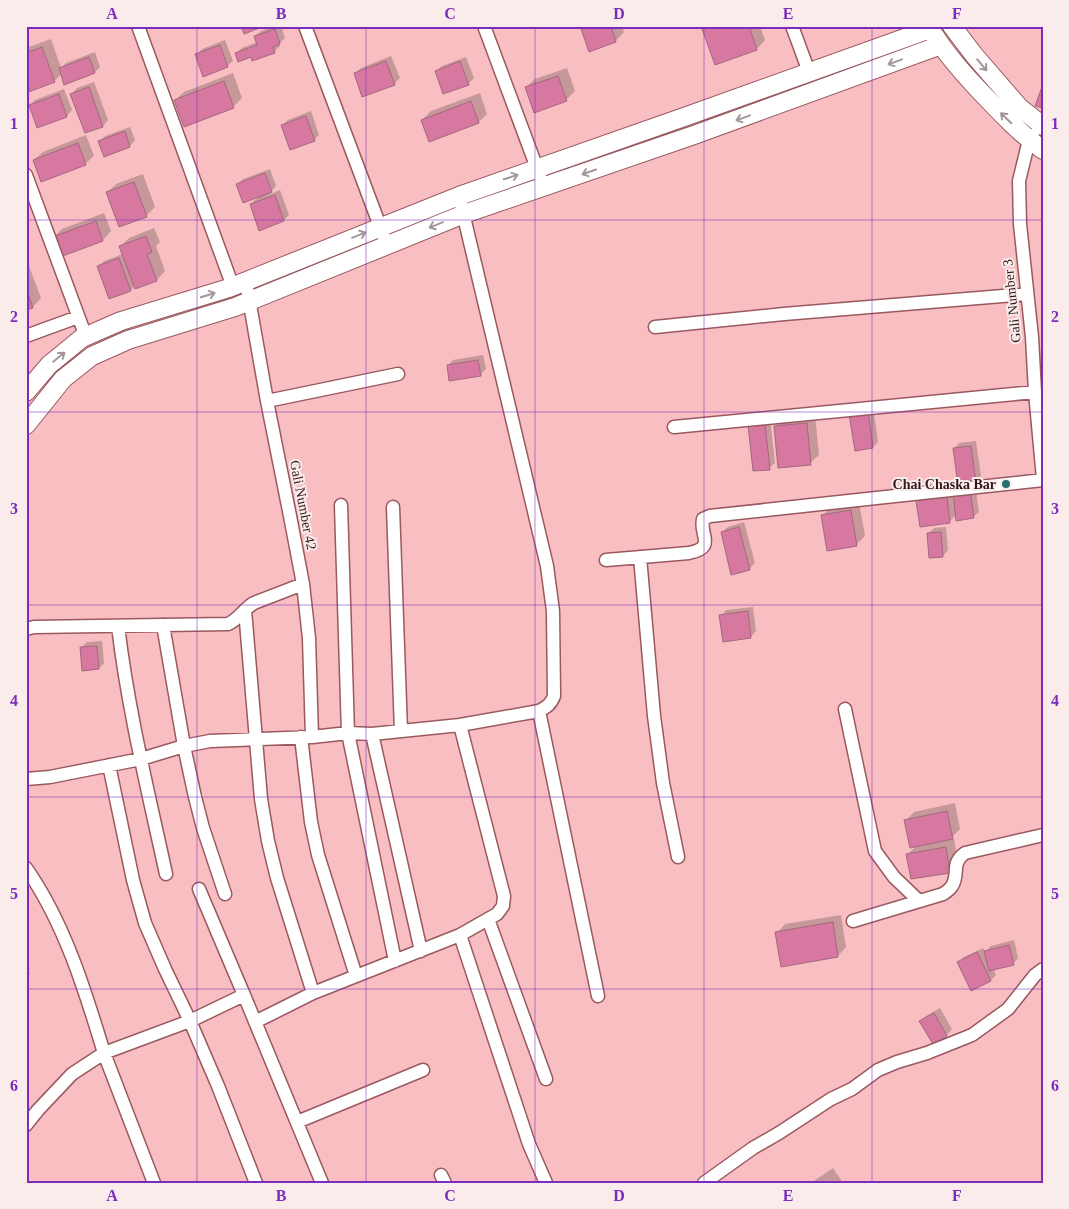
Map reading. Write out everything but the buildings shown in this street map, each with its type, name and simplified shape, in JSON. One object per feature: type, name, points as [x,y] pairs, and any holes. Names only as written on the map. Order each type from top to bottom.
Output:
[{"type":"street","name":"Gali Number 42","points":[[138,26],[239,284],[249,302],[303,584],[309,638],[306,737],[310,822],[318,855],[356,976]]},
{"type":"street","points":[[305,26],[387,245]]},
{"type":"street","points":[[484,26],[544,187]]},
{"type":"street","points":[[792,26],[809,72]]},
{"type":"street","points":[[952,26],[974,55],[1019,107],[1042,126]]},
{"type":"street","points":[[26,392],[49,365],[82,338],[121,321],[239,284],[459,196],[687,116],[929,27],[967,77],[1004,117],[1036,145]]},
{"type":"street","points":[[26,424],[63,379],[92,356],[128,340],[249,302],[464,214],[694,135],[941,45]]},
{"type":"street","name":"Gali Number 3","points":[[1042,126],[1020,181],[1020,224],[1032,337],[1043,479]]},
{"type":"street","points":[[26,175],[29,192],[86,337]]},
{"type":"street","points":[[26,779],[50,777],[141,759],[210,740],[306,737],[348,733],[372,734],[460,725],[539,711],[552,702],[554,696],[553,611],[547,566],[459,196]]},
{"type":"street","points":[[655,327],[784,314],[1027,294]]},
{"type":"street","points":[[26,336],[78,317]]},
{"type":"street","points":[[267,401],[398,374]]},
{"type":"street","points":[[674,427],[1035,392]]},
{"type":"street","points":[[606,560],[698,552],[704,547],[706,539],[702,524],[703,519],[710,516],[1043,479]]},
{"type":"street","points":[[341,505],[348,733],[395,961]]},
{"type":"street","points":[[393,507],[401,731]]},
{"type":"street","points":[[640,557],[654,716],[663,783],[678,857]]},
{"type":"street","points":[[26,629],[34,627],[228,624],[236,621],[254,603],[303,584]]},
{"type":"street","points":[[245,610],[261,799],[268,841],[313,993]]},
{"type":"street","points":[[163,625],[184,746],[203,828],[225,894]]},
{"type":"street","points":[[118,626],[127,691],[166,874]]},
{"type":"street","points":[[845,709],[875,851],[894,876],[919,902]]},
{"type":"street","points":[[539,711],[598,996]]},
{"type":"street","points":[[255,1022],[313,993],[460,935],[497,914],[503,906],[504,896],[460,725]]},
{"type":"street","points":[[372,734],[421,951]]},
{"type":"street","points":[[110,765],[131,871],[145,924],[218,1086],[256,1183]]},
{"type":"street","points":[[853,921],[943,894],[952,886],[956,876],[956,863],[959,857],[965,853],[1043,835]]},
{"type":"street","points":[[26,868],[52,914],[71,955],[90,1006],[104,1053],[154,1183]]},
{"type":"street","points":[[199,889],[322,1183]]},
{"type":"street","points":[[488,919],[546,1079]]},
{"type":"street","points":[[460,935],[529,1144],[546,1183]]},
{"type":"street","points":[[704,1183],[753,1148],[831,1099],[852,1089],[878,1070],[972,1036],[1008,1008],[1035,975],[1043,969]]},
{"type":"street","points":[[26,1125],[72,1074],[104,1053],[190,1021],[244,995]]},
{"type":"street","points":[[297,1122],[423,1070]]},
{"type":"place","name":"Chai Chaska Bar","points":[[1006,484]]}]
